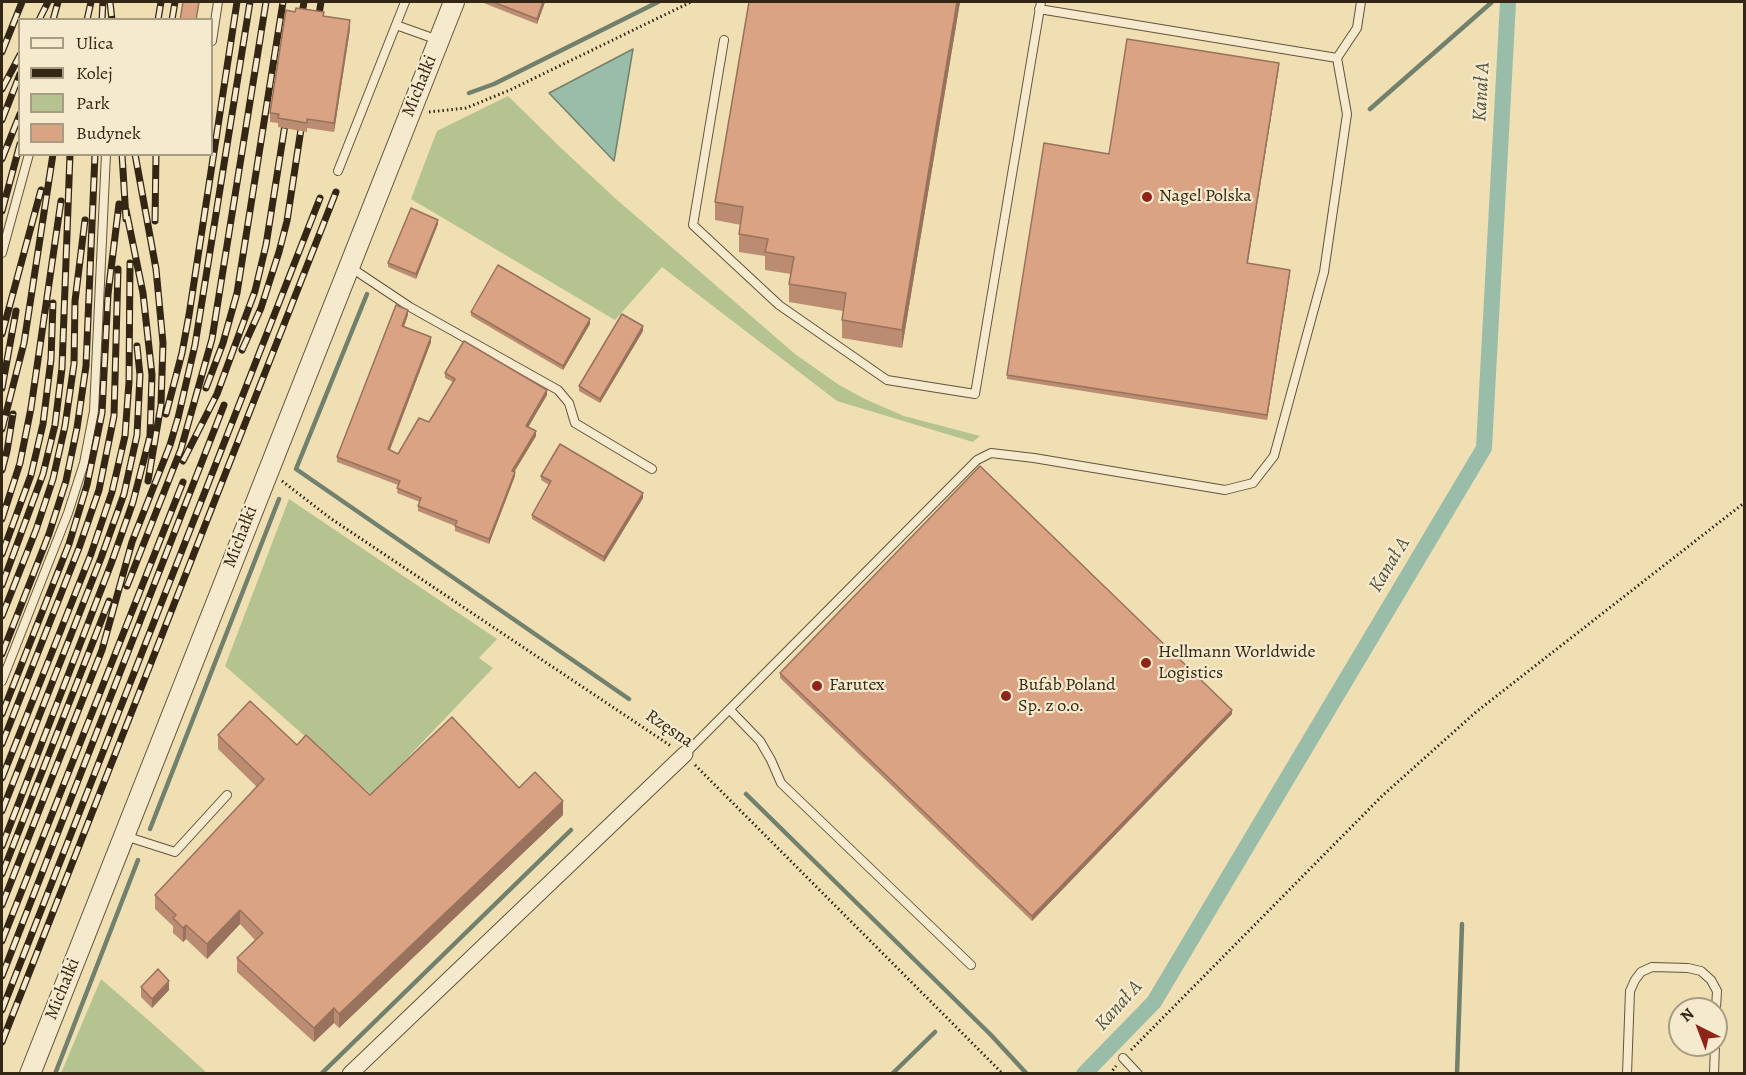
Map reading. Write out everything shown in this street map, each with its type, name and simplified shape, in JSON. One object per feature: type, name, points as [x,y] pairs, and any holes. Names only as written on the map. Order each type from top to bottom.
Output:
[{"type":"street","name":"Michałki","points":[[30,1074],[453,2]]},
{"type":"street","points":[[350,1074],[685,754]]},
{"type":"lane","points":[[213,34],[218,2]]},
{"type":"lane","points":[[338,171],[405,2]]},
{"type":"lane","points":[[685,754],[977,460],[991,453],[1225,490],[1253,483],[1274,456],[1324,272],[1347,114],[1337,58],[1357,28],[1361,2]]},
{"type":"lane","points":[[724,40],[693,225],[779,305],[887,380],[975,394],[1040,5],[1337,58]]},
{"type":"lane","points":[[396,25],[438,40]]},
{"type":"lane","points":[[2,253],[28,156]]},
{"type":"lane","points":[[2,681],[68,513],[84,463],[94,411],[106,156]]},
{"type":"lane","points":[[349,266],[410,306],[558,390],[569,403],[575,423],[652,469]]},
{"type":"lane","points":[[730,710],[760,741],[781,783],[971,965]]},
{"type":"lane","points":[[124,836],[175,852],[227,795]]},
{"type":"lane","points":[[1627,1074],[1630,991],[1641,972],[1652,967],[1688,968],[1701,972],[1711,980],[1716,997]]},
{"type":"lane","points":[[1714,1074],[1715,1057]]},
{"type":"lane","points":[[1123,1058],[1138,1074]]},
{"type":"path","points":[[410,111],[439,112],[466,108],[510,90],[691,2]]},
{"type":"path","name":"Rzęsna","points":[[267,473],[283,482],[330,518],[685,754],[1003,1074]]},
{"type":"path","points":[[1110,1074],[1123,1058],[1383,795],[1476,712],[1744,503]]},
{"type":"green space","points":[[508,96],[616,199],[795,354],[839,385],[867,400],[904,416],[980,436],[973,442],[837,401],[662,267],[615,320],[411,199],[437,131]]},
{"type":"green space","points":[[289,499],[497,639],[479,658],[493,668],[372,795],[225,666]]},
{"type":"green space","points":[[101,979],[154,1025],[207,1073],[61,1073]]},
{"type":"shaded area","points":[[633,49],[614,161],[549,93]]},
{"type":"building","points":[[183,2],[199,2],[196,18],[180,18]]},
{"type":"building","points":[[493,2],[543,2],[537,19]]},
{"type":"building","points":[[749,2],[957,2],[902,330],[842,320],[846,293],[789,284],[794,257],[765,252],[768,239],[739,234],[743,207],[715,202]]},
{"type":"building","points":[[296,8],[324,12],[323,16],[350,20],[334,123],[307,119],[307,123],[278,118],[279,114],[270,113],[286,10],[295,12]]},
{"type":"building","name":"Nagel Polska","points":[[1127,39],[1279,63],[1247,263],[1290,270],[1267,415],[1007,375],[1044,143],[1109,154]]},
{"type":"building","points":[[411,208],[438,220],[416,274],[388,263]]},
{"type":"building","points":[[498,265],[590,319],[563,366],[471,312]]},
{"type":"building","points":[[396,305],[408,310],[402,326],[431,337],[388,449],[398,454],[419,418],[429,422],[455,379],[445,373],[464,341],[547,390],[526,426],[536,431],[512,471],[515,472],[489,539],[455,526],[457,521],[418,506],[421,498],[397,488],[400,481],[337,457]]},
{"type":"building","points":[[622,314],[643,326],[600,399],[579,386]]},
{"type":"building","points":[[560,444],[643,493],[604,557],[532,515],[551,481],[541,476]]},
{"type":"building","name":"Bufab Poland Sp. z o.o.","points":[[980,466],[1232,710],[1032,916],[780,673]]},
{"type":"building","points":[[250,701],[297,745],[306,735],[370,795],[452,717],[519,788],[535,772],[563,801],[339,1014],[334,1008],[314,1028],[237,958],[263,933],[240,910],[207,944],[186,925],[183,928],[173,918],[176,915],[155,895],[264,779],[218,735]]},
{"type":"building","points":[[158,969],[169,981],[152,999],[141,987]]},
{"type":"waterway","points":[[469,93],[494,84],[658,2]]},
{"type":"waterway","points":[[1370,109],[1492,2]]},
{"type":"waterway","name":"Kanał A","points":[[1084,1074],[1154,1002],[1484,448],[1508,2]]},
{"type":"waterway","points":[[367,294],[296,469],[629,699]]},
{"type":"waterway","points":[[150,829],[279,499]]},
{"type":"waterway","points":[[746,794],[991,1035],[1027,1074]]},
{"type":"waterway","points":[[321,1074],[571,830]]},
{"type":"waterway","points":[[55,1074],[138,860]]},
{"type":"waterway","points":[[1457,1074],[1462,924]]},
{"type":"waterway","points":[[892,1074],[935,1032]]},
{"type":"railway","points":[[2,52],[22,2]]},
{"type":"railway","points":[[40,18],[48,2]]},
{"type":"railway","points":[[54,18],[58,2]]},
{"type":"railway","points":[[87,18],[91,2]]},
{"type":"railway","points":[[102,18],[103,2]]},
{"type":"railway","points":[[110,2],[112,18]]},
{"type":"railway","points":[[158,18],[161,2]]},
{"type":"railway","points":[[172,18],[175,2]]},
{"type":"railway","points":[[166,414],[189,315],[237,2]]},
{"type":"railway","points":[[2,905],[102,650],[132,542],[170,445],[178,418],[195,345],[250,2]]},
{"type":"railway","points":[[127,586],[181,449],[212,339],[266,2]]},
{"type":"railway","points":[[206,388],[223,343],[237,293],[283,2]]},
{"type":"railway","points":[[300,26],[304,2]]},
{"type":"railway","points":[[317,27],[321,2]]},
{"type":"railway","points":[[2,89],[18,59]]},
{"type":"railway","points":[[2,120],[18,79]]},
{"type":"railway","points":[[183,461],[217,394],[255,291],[266,245],[287,112]]},
{"type":"railway","points":[[242,350],[261,308],[279,252],[287,221],[303,116]]},
{"type":"railway","points":[[2,159],[18,119]]},
{"type":"railway","points":[[2,211],[18,151]]},
{"type":"railway","points":[[2,429],[24,343],[53,156]]},
{"type":"railway","points":[[2,585],[43,474],[55,425],[62,368],[70,156]]},
{"type":"railway","points":[[2,654],[49,534],[66,481],[77,428],[86,366],[95,156]]},
{"type":"railway","points":[[122,156],[126,219]]},
{"type":"railway","points":[[135,156],[156,269],[163,343],[161,405],[148,481]]},
{"type":"railway","points":[[155,221],[156,156]]},
{"type":"railway","points":[[2,334],[41,190]]},
{"type":"railway","points":[[2,1042],[336,192]]},
{"type":"railway","points":[[2,1010],[320,198]]},
{"type":"railway","points":[[2,519],[20,463],[31,408],[61,201]]},
{"type":"railway","points":[[2,714],[69,544],[87,485],[102,413],[108,294],[119,204]]},
{"type":"railway","points":[[2,846],[111,564],[133,502],[150,436],[152,375],[143,293],[126,210]]},
{"type":"railway","points":[[2,616],[36,530],[53,479],[65,426],[74,364],[75,301],[85,220]]},
{"type":"railway","points":[[2,778],[91,554],[112,492],[125,436],[129,382],[130,263]]},
{"type":"railway","points":[[2,744],[79,548],[99,490],[114,416],[118,269]]},
{"type":"railway","points":[[2,554],[31,475],[43,424],[51,359],[53,303]]},
{"type":"railway","points":[[2,388],[16,311]]},
{"type":"railway","points":[[2,811],[124,494],[137,435],[140,375],[137,346]]},
{"type":"railway","points":[[2,976],[224,405]]},
{"type":"railway","points":[[2,470],[13,414]]},
{"type":"railway","points":[[2,941],[183,482]]},
{"type":"railway","points":[[2,874],[109,601]]},
{"type":"place","name":"Nagel Polska","points":[[1147,197]]},
{"type":"place","name":"Hellmann Worldwide Logistics","points":[[1146,663]]},
{"type":"place","name":"Farutex","points":[[817,686]]},
{"type":"place","name":"Bufab Poland Sp. z o.o.","points":[[1006,696]]}]
